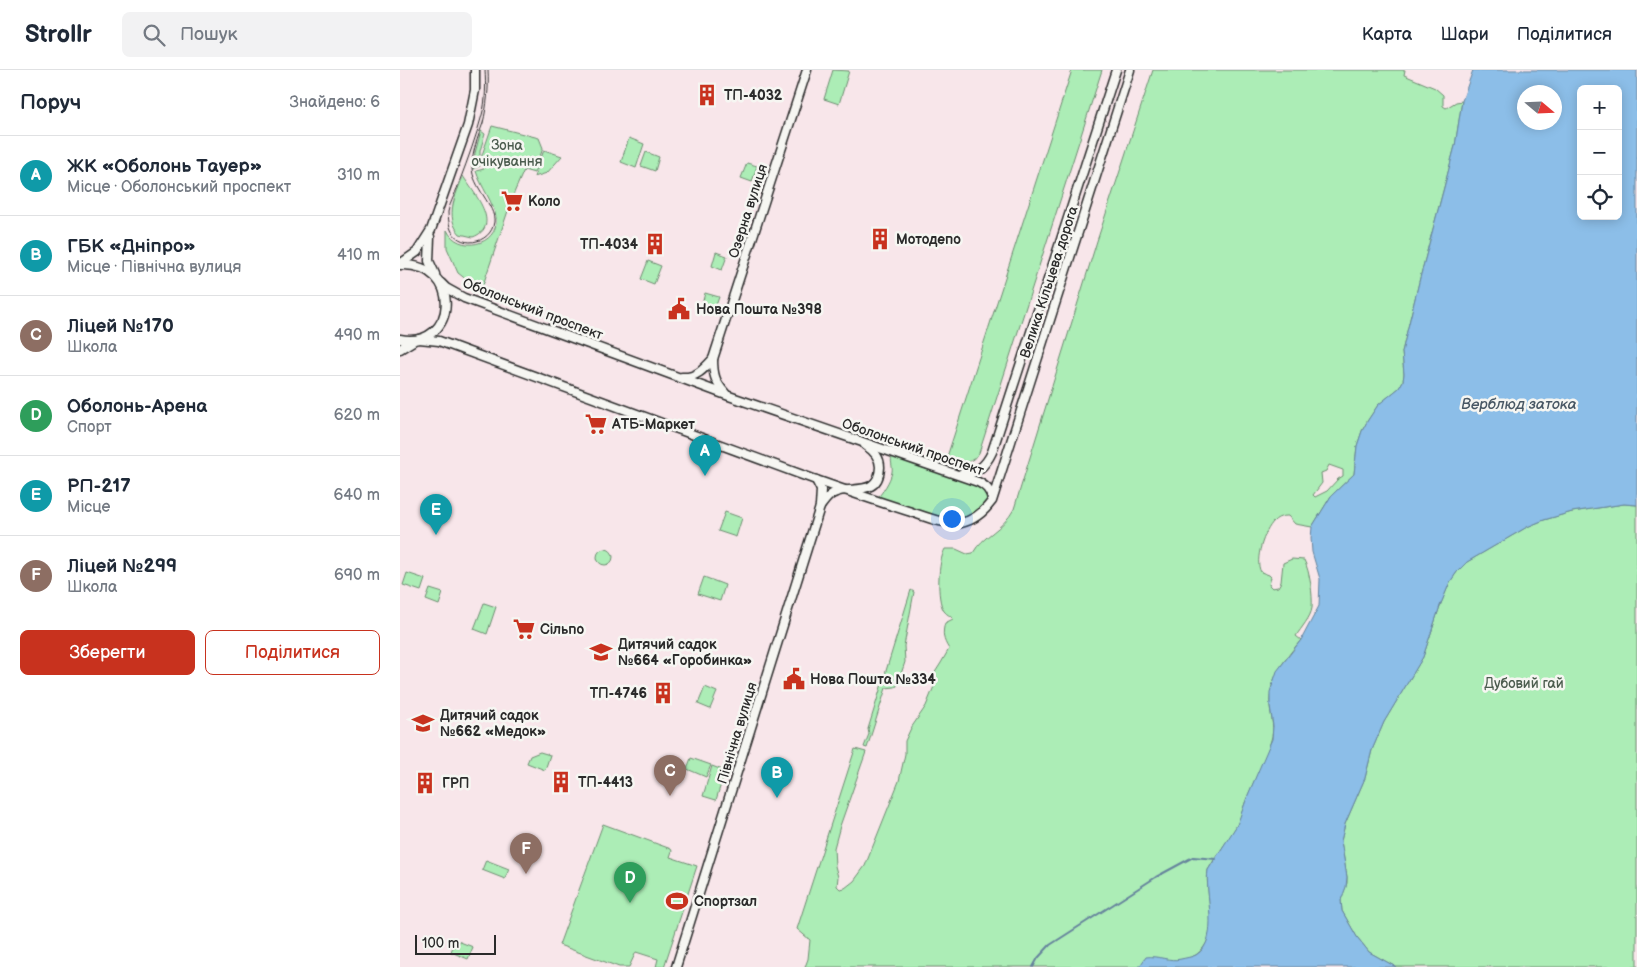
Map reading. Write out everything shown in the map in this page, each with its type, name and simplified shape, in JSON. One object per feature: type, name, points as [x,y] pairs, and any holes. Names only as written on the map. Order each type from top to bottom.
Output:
[{"type":"main road","points":[[400,349],[433,332],[443,318],[446,308],[446,296],[429,262],[428,245],[431,230],[469,121],[475,90],[474,70]]},
{"type":"main road","name":"Озерна вулиця","points":[[713,359],[807,70]]},
{"type":"main road","name":"Велика Кільцева дорога","points":[[957,474],[966,475],[974,473],[988,462],[992,452],[1116,70]]},
{"type":"main road","name":"Велика Кільцева дорога","points":[[992,501],[1130,70]]},
{"type":"main road","points":[[400,264],[417,252],[431,230]]},
{"type":"main road","name":"Оболонський проспект","points":[[400,264],[421,268],[439,280],[446,288],[464,298],[726,395],[957,474],[984,485],[990,492],[992,501]]},
{"type":"main road","points":[[400,339],[439,341],[816,480],[925,516],[955,523],[974,518],[982,513],[992,501]]},
{"type":"main road","points":[[679,377],[688,378],[695,375],[702,371],[713,359]]},
{"type":"main road","points":[[713,359],[713,374],[716,382],[726,395]]},
{"type":"main road","points":[[820,507],[831,494],[843,489],[856,490],[868,488],[874,483],[878,476],[880,463],[876,454],[859,441]]},
{"type":"main road","name":"Північна вулиця","points":[[676,967],[820,507],[821,490],[816,480]]},
{"type":"green space","points":[[833,70],[849,71],[839,104],[824,99]]},
{"type":"green space","points":[[1072,70],[1102,70],[979,453],[968,462],[960,463],[946,460]]},
{"type":"green space","points":[[1153,70],[1405,70],[1404,75],[1435,88],[1443,95],[1443,106],[1446,108],[1462,101],[1455,146],[1402,352],[1403,381],[1399,388],[1378,405],[1368,420],[1357,446],[1354,474],[1331,496],[1312,527],[1295,524],[1288,516],[1281,517],[1270,526],[1261,546],[1259,567],[1261,572],[1271,577],[1269,585],[1272,588],[1278,587],[1281,582],[1283,563],[1292,559],[1304,560],[1311,584],[1312,608],[1308,619],[1296,636],[1301,640],[1279,670],[1272,687],[1270,706],[1273,732],[1266,754],[1237,825],[1208,870],[1210,926],[1209,937],[1204,946],[1197,954],[1178,960],[1179,967],[805,967],[810,940],[797,929],[855,749],[866,752],[834,848],[838,877],[837,886],[840,889],[845,888],[854,881],[865,866],[899,781],[905,754],[905,741],[911,728],[926,706],[935,684],[934,674],[949,649],[944,639],[944,630],[945,623],[953,619],[944,611],[941,605],[939,589],[941,562],[945,549],[956,549],[967,554],[973,553],[982,541],[1004,522],[1014,509],[1097,241]],"holes":[[[1329,465],[1343,470],[1343,476],[1327,491],[1315,497],[1313,495],[1322,483],[1321,473],[1326,471]]]},
{"type":"green space","name":"Зона очікування","points":[[492,126],[539,138],[543,148],[534,173],[524,170],[514,193],[481,291],[458,273],[447,248],[447,230],[452,238],[460,242],[477,244],[491,235],[495,228],[495,213],[476,171],[484,169],[482,155]]},
{"type":"green space","points":[[481,131],[485,134],[480,151],[480,166],[473,169],[475,153]]},
{"type":"green space","points":[[629,138],[644,144],[636,168],[621,162]]},
{"type":"green space","points":[[544,150],[562,156],[547,173],[534,177]]},
{"type":"green space","points":[[646,152],[659,157],[655,171],[641,166]]},
{"type":"green space","points":[[747,163],[757,166],[752,182],[741,178]]},
{"type":"green space","points":[[463,176],[478,199],[486,217],[486,225],[482,232],[473,237],[460,234],[453,220],[453,205]]},
{"type":"green space","points":[[716,252],[727,256],[722,270],[712,266]]},
{"type":"green space","points":[[648,261],[661,266],[654,284],[641,279]]},
{"type":"green space","points":[[705,293],[719,297],[715,308],[702,304]]},
{"type":"green space","points":[[892,455],[920,467],[983,488],[988,497],[982,508],[977,512],[959,518],[946,518],[877,499],[891,476]]},
{"type":"green space","name":"Дубовий гай","points":[[1624,504],[1637,505],[1637,967],[1396,967],[1369,952],[1357,937],[1342,911],[1341,900],[1347,883],[1347,877],[1341,841],[1345,824],[1365,778],[1372,750],[1384,722],[1423,657],[1450,582],[1467,562],[1527,527],[1572,512]]},
{"type":"green space","points":[[725,512],[742,518],[736,537],[718,531]]},
{"type":"green space","points":[[602,549],[608,549],[613,554],[611,563],[602,565],[597,560],[597,554]]},
{"type":"green space","points":[[407,573],[425,579],[421,591],[403,585]]},
{"type":"green space","points":[[704,577],[725,585],[720,601],[698,594]]},
{"type":"green space","points":[[430,589],[443,593],[439,605],[426,600]]},
{"type":"green space","points":[[911,590],[914,592],[904,646],[905,662],[897,686],[886,688],[867,748],[864,747],[869,734],[868,729]]},
{"type":"green space","points":[[484,603],[496,607],[487,634],[474,629]]},
{"type":"green space","points":[[705,687],[717,692],[710,709],[698,704]]},
{"type":"green space","points":[[540,752],[550,755],[545,770],[527,763],[530,756]]},
{"type":"green space","points":[[691,758],[711,765],[706,777],[687,769]]},
{"type":"green space","points":[[712,766],[725,771],[716,800],[703,796]]},
{"type":"green space","points":[[603,824],[671,849],[670,857],[697,866],[664,967],[656,967],[658,959],[636,952],[629,967],[619,967],[559,945]]},
{"type":"green space","points":[[486,860],[509,869],[505,879],[482,870]]},
{"type":"green space","points":[[455,940],[473,947],[468,959],[451,952]]},
{"type":"water","name":"Верблюд затока","points":[[1473,70],[1637,70],[1637,505],[1624,504],[1572,512],[1527,527],[1467,562],[1450,582],[1423,657],[1384,722],[1372,750],[1365,778],[1345,824],[1341,841],[1347,877],[1346,887],[1341,900],[1342,911],[1357,937],[1369,952],[1396,967],[1139,967],[1146,957],[1177,960],[1194,956],[1204,948],[1208,939],[1210,916],[1208,870],[1237,825],[1272,739],[1273,726],[1270,692],[1277,671],[1301,640],[1319,606],[1320,579],[1312,552],[1312,527],[1331,496],[1354,474],[1357,446],[1368,420],[1378,405],[1399,388],[1403,381],[1402,352],[1455,146],[1462,101]]},
{"type":"waterway","points":[[1033,967],[1038,958],[1050,945],[1156,877],[1193,857],[1216,859]]},
{"type":"tram line","points":[[485,70],[485,93],[482,115],[448,212],[450,227],[454,234],[466,242],[474,242],[487,236],[492,230],[494,222],[494,216],[476,182],[472,167],[474,150],[486,110],[488,70]]},
{"type":"place","name":"ТП-4032","points":[[707,95]]},
{"type":"place","name":"Коло","points":[[512,201]]},
{"type":"place","name":"Мотодепо","points":[[880,239]]},
{"type":"place","name":"ТП-4034","points":[[655,244]]},
{"type":"place","name":"Нова Пошта №398","points":[[679,309]]},
{"type":"place","name":"АТБ-Маркет","points":[[596,424]]},
{"type":"place","name":"ЖК «Оболонь Тауер»","points":[[705,476]]},
{"type":"place","name":"РП-217","points":[[436,535]]},
{"type":"place","name":"Сільпо","points":[[524,629]]},
{"type":"place","name":"Дитячий садок №664 «Горобинка»","points":[[601,652]]},
{"type":"place","name":"Нова Пошта №334","points":[[794,679]]},
{"type":"place","name":"ТП-4746","points":[[663,693]]},
{"type":"place","name":"Дитячий садок №662 «Медок»","points":[[423,723]]},
{"type":"place","name":"ТП-4413","points":[[561,782]]},
{"type":"place","name":"ГРП","points":[[425,783]]},
{"type":"place","name":"Ліцей №170","points":[[670,796]]},
{"type":"place","name":"ГБК «Дніпро»","points":[[777,798]]},
{"type":"place","name":"Ліцей №299","points":[[526,874]]},
{"type":"place","name":"Спортзал","points":[[677,901]]},
{"type":"place","name":"Оболонь-Арена","points":[[630,903]]}]
